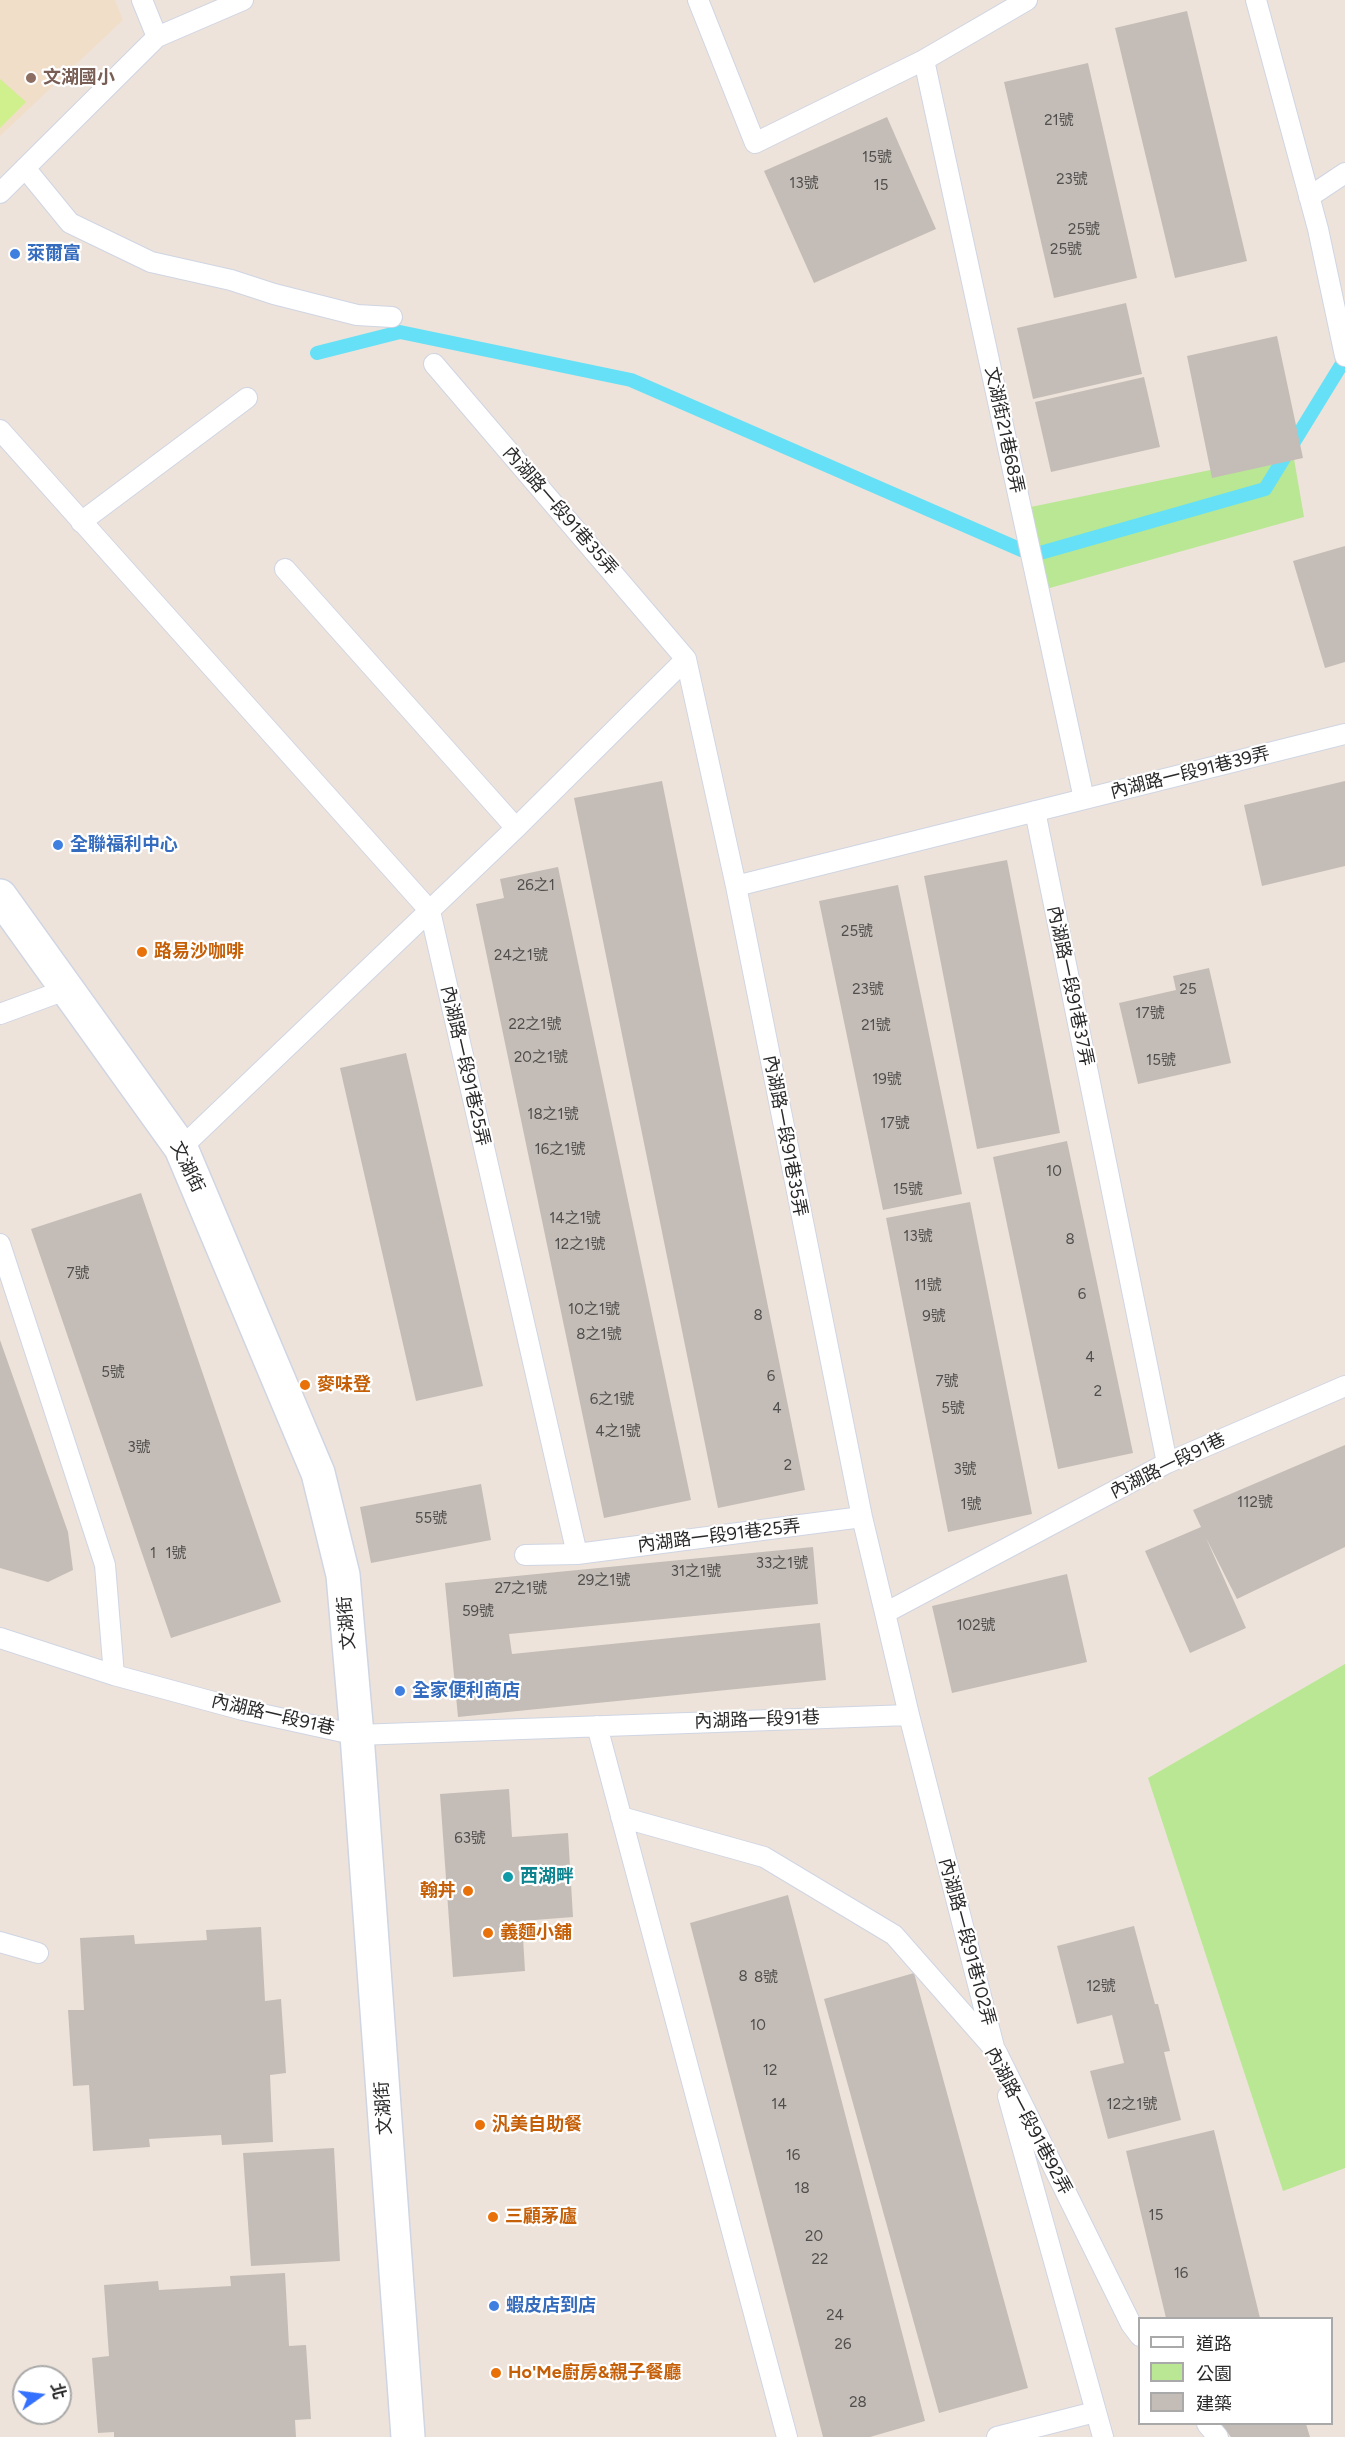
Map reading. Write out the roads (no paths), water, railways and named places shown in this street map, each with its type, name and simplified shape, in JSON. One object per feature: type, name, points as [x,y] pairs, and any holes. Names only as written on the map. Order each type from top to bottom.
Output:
[{"type":"street","name":"文湖街","points":[[0,896],[181,1148],[318,1473],[343,1575],[357,1735],[408,2437]]},
{"type":"lane","points":[[142,0],[157,37]]},
{"type":"lane","points":[[0,193],[157,37],[243,0]]},
{"type":"lane","points":[[698,0],[755,143],[924,60],[1027,0]]},
{"type":"lane","points":[[1256,0],[1309,197],[1345,356]]},
{"type":"lane","name":"文湖街21巷68弄","points":[[924,60],[1084,799]]},
{"type":"lane","points":[[25,168],[70,223],[151,262],[231,280],[274,294],[357,315],[392,317]]},
{"type":"lane","points":[[1309,197],[1345,173]]},
{"type":"lane","name":"內湖路一段91巷35弄","points":[[434,364],[686,659],[735,886],[862,1517],[885,1613]]},
{"type":"lane","points":[[81,522],[247,398]]},
{"type":"lane","points":[[0,430],[430,911]]},
{"type":"lane","points":[[285,569],[516,828]]},
{"type":"lane","points":[[181,1148],[516,828],[686,659]]},
{"type":"lane","name":"內湖路一段91巷39弄","points":[[1035,811],[1345,734]]},
{"type":"lane","points":[[735,886],[1035,811]]},
{"type":"lane","name":"內湖路一段91巷37弄","points":[[1035,811],[1167,1463]]},
{"type":"lane","name":"內湖路一段91巷25弄","points":[[430,911],[577,1554]]},
{"type":"lane","points":[[0,1014],[68,989]]},
{"type":"lane","points":[[0,1244],[105,1565],[114,1675]]},
{"type":"lane","name":"內湖路一段91巷","points":[[885,1613],[1167,1463],[1345,1386]]},
{"type":"lane","name":"內湖路一段91巷25弄","points":[[525,1555],[577,1554],[862,1517]]},
{"type":"lane","points":[[885,1613],[909,1715]]},
{"type":"lane","name":"內湖路一段91巷","points":[[0,1638],[114,1675],[243,1710],[357,1735],[909,1715]]},
{"type":"lane","name":"內湖路一段91巷102弄","points":[[909,1715],[996,2051],[1103,2437]]},
{"type":"lane","points":[[597,1726],[787,2437]]},
{"type":"lane","name":"內湖路一段91巷92弄","points":[[621,1817],[764,1857],[894,1935],[996,2051],[1131,2324],[1138,2333]]},
{"type":"lane","points":[[0,1942],[38,1953]]},
{"type":"lane","points":[[997,2437],[1095,2412]]},
{"type":"lane","points":[[1208,2425],[1218,2437]]},
{"type":"waterway","points":[[317,353],[400,332],[631,380],[1033,555],[1265,489],[1345,359]]},
{"type":"place","name":"文湖國小","points":[[31,78]]},
{"type":"place","name":"萊爾富","points":[[15,254]]},
{"type":"place","name":"全聯福利中心","points":[[58,845]]},
{"type":"place","name":"路易沙咖啡","points":[[142,952]]},
{"type":"place","name":"麥味登","points":[[305,1385]]},
{"type":"place","name":"全家便利商店","points":[[400,1691]]},
{"type":"place","name":"西湖畔","points":[[508,1877]]},
{"type":"place","name":"翰丼","points":[[468,1891]]},
{"type":"place","name":"義麵小舖","points":[[488,1933]]},
{"type":"place","name":"汎美自助餐","points":[[480,2125]]},
{"type":"place","name":"三顧茅廬","points":[[493,2217]]},
{"type":"place","name":"蝦皮店到店","points":[[494,2306]]},
{"type":"place","name":"Ho'Me廚房&親子餐廳","points":[[496,2373]]}]
